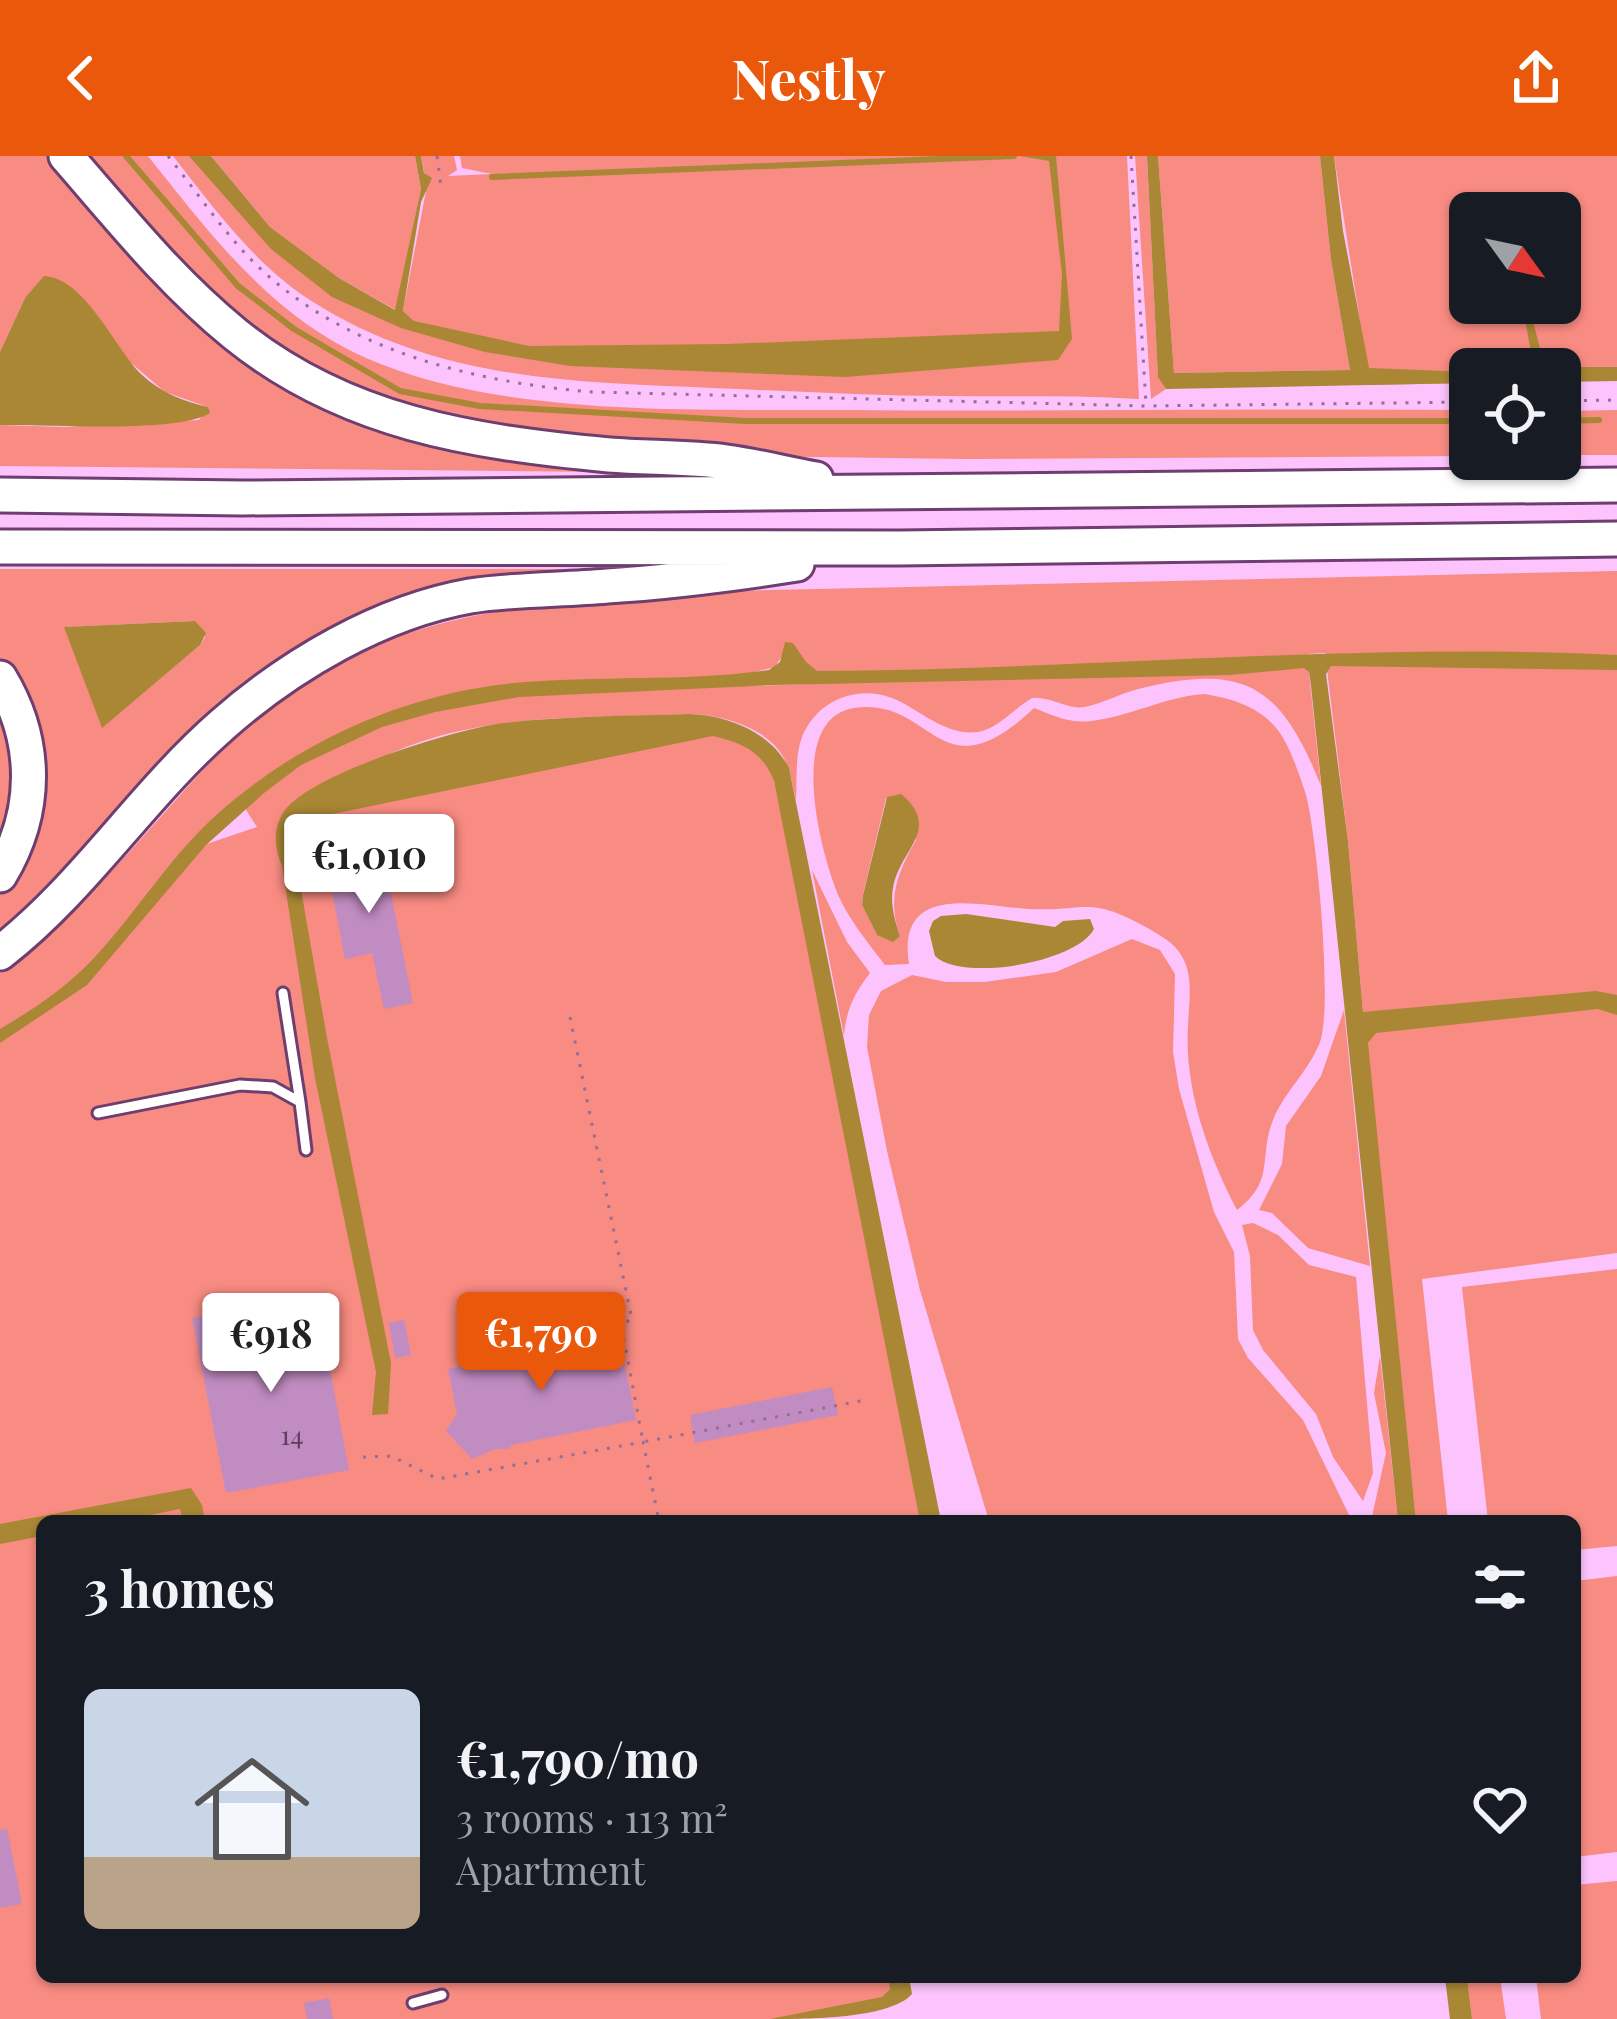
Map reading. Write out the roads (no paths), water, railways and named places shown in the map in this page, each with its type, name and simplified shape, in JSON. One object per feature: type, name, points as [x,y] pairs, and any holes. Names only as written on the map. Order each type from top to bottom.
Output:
[{"type":"highway","points":[[66,156],[158,265],[237,335],[323,391],[393,420],[477,440],[725,462],[889,493]]},
{"type":"highway","points":[[0,495],[243,498],[1617,485]]},
{"type":"highway","points":[[0,547],[899,548],[1617,539]]},
{"type":"highway","points":[[0,953],[68,890],[140,805],[225,722],[327,650],[380,625],[470,596],[689,580],[899,548]]},
{"type":"highway","points":[[0,678],[24,725],[30,790],[19,835],[0,875]]},
{"type":"lane","points":[[283,993],[307,1150]]},
{"type":"lane","points":[[98,1113],[241,1084],[273,1087],[300,1102]]},
{"type":"lane","points":[[412,2002],[442,1995]]},
{"type":"waterway","points":[[126,156],[238,286],[294,329],[400,391],[480,406],[746,421],[1449,421]]},
{"type":"waterway","points":[[492,177],[1014,156]]},
{"type":"waterway","points":[[1581,420],[1599,420]]}]
